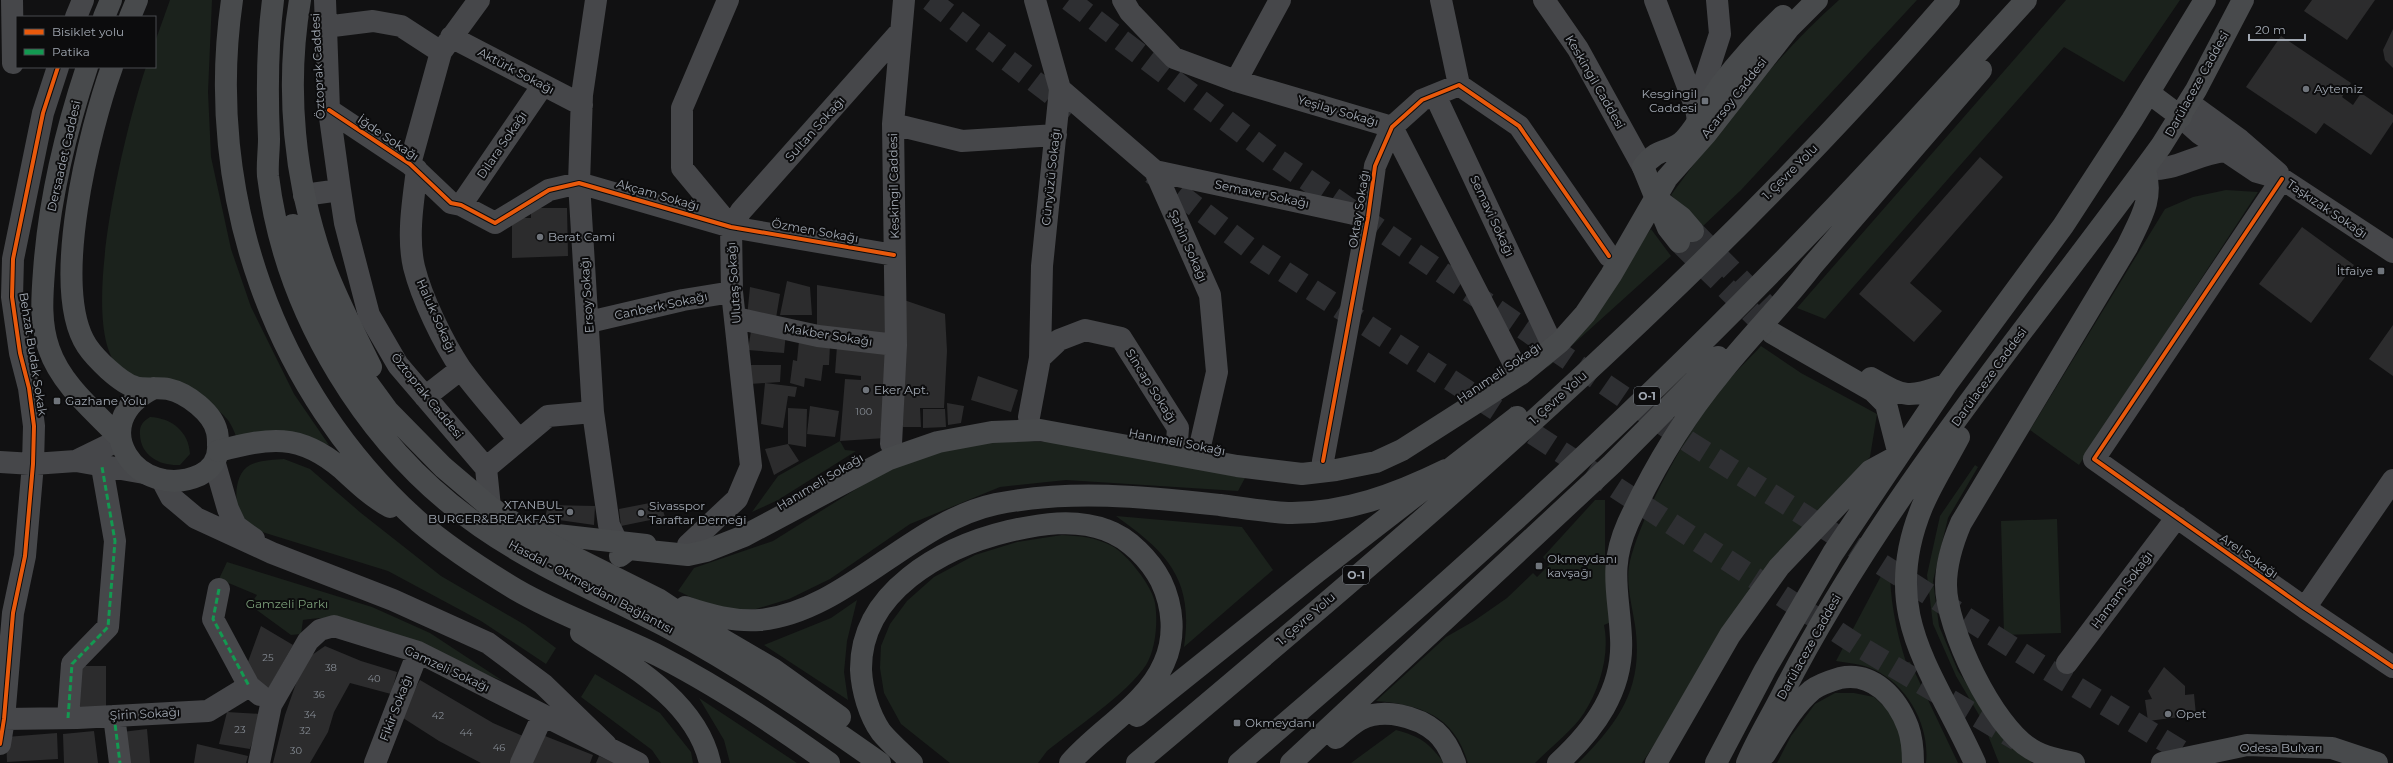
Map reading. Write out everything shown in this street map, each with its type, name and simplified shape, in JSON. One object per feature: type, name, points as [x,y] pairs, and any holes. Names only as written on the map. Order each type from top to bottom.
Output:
[{"type":"main road","points":[[104,16],[111,0]]},
{"type":"main road","points":[[130,16],[137,0]]},
{"type":"main road","points":[[232,0],[225,74],[229,160],[244,235],[256,273],[272,314],[297,368],[332,425],[386,490],[421,524]]},
{"type":"main road","name":"Hasdal - Okmeydanı Bağlantısı","points":[[273,0],[268,64],[268,173],[272,203],[302,304],[318,337],[360,406],[389,442],[420,476],[479,526],[519,552],[668,628],[747,672],[880,763]]},
{"type":"main road","points":[[300,0],[292,54],[292,96],[304,195],[324,266],[384,394],[410,436]]},
{"type":"main road","name":"1. Çevre Yolu","points":[[1136,763],[1464,483],[1573,384],[1695,269],[1819,143],[1949,0]]},
{"type":"main road","points":[[1558,763],[1585,737],[1598,720],[1615,684],[1620,660],[1621,639],[1615,569],[1618,548],[1643,492],[1670,443],[1702,396],[1744,344],[1791,295],[1812,266],[1985,65],[2012,29],[2027,0]]},
{"type":"main road","name":"O-1","points":[[1240,763],[1492,543],[1656,386],[1769,276],[1876,164],[2027,0]]},
{"type":"main road","points":[[1716,763],[1808,594],[1833,553],[1946,385],[2063,226],[2149,93],[2205,0]]},
{"type":"main road","name":"Darülaceze Caddesi","points":[[1747,763],[1807,646],[1908,486],[2145,169],[2184,110],[2243,0]]},
{"type":"main road","name":"Acarsoy Caddesi","points":[[1809,1],[1701,140],[1667,178],[1650,184],[1654,154],[1673,148],[1684,140],[1697,115],[1749,50],[1809,1]]},
{"type":"main road","name":"Dersaadet Caddesi","points":[[87,68],[56,179],[47,233],[41,310],[48,348],[56,365],[80,397],[119,438]]},
{"type":"main road","name":"Dersaadet Caddesi","points":[[112,68],[97,115],[80,192],[72,254],[73,308],[77,327],[87,345],[97,358],[134,387],[154,388]]},
{"type":"main road","points":[[2149,93],[2184,110]]},
{"type":"main road","points":[[269,142],[282,180],[294,230],[316,296],[332,328],[367,384],[410,436],[490,507],[517,525],[658,599],[691,621],[773,669],[810,695],[868,742],[884,763]]},
{"type":"main road","points":[[2074,763],[2050,758],[2030,749],[2016,738],[2003,723],[1977,680],[1960,643],[1949,608],[1946,586],[1950,550],[1961,523],[2127,247],[2148,199],[2149,183],[2145,169]]},
{"type":"main road","points":[[1650,184],[1668,228],[1686,236]]},
{"type":"main road","name":"Hanımeli Sokağı","points":[[618,548],[645,545],[688,545],[720,538],[815,487],[854,460],[890,451],[963,425],[1000,418],[1176,448],[1272,471],[1302,474],[1323,466],[1372,452],[1407,434],[1517,369],[1552,343],[1589,289],[1612,260],[1650,184]]},
{"type":"main road","points":[[1291,763],[1612,464],[1704,370],[1812,266]]},
{"type":"main road","points":[[1899,455],[1886,404],[1873,391],[1778,328],[1896,392],[1915,395],[1946,385]]},
{"type":"main road","points":[[1071,763],[1196,670],[1267,611],[1420,493],[1446,470],[1514,418],[1540,401],[1573,384]]},
{"type":"main road","points":[[1975,763],[1919,651],[1907,613],[1905,576],[1910,541],[1922,505],[1983,386]]},
{"type":"main road","points":[[217,457],[217,431],[208,416],[184,395],[169,389],[154,388],[140,395],[128,406],[121,420],[119,438],[132,464],[153,476],[187,479],[202,474],[217,457],[263,440],[292,442],[318,450],[385,505],[421,524],[507,584],[552,610],[657,655],[710,684],[756,712],[830,763]]},
{"type":"main road","name":"Hanımeli Sokağı","points":[[1176,448],[1200,446],[1270,461],[1323,466]]},
{"type":"main road","name":"Hanımeli Sokağı","points":[[618,548],[688,555],[706,551],[744,536],[890,451]]},
{"type":"main road","points":[[1656,763],[1730,635],[1778,567],[1870,471],[1899,455]]},
{"type":"main road","points":[[658,599],[717,617],[737,620],[761,620],[791,612],[823,599],[942,524],[993,505],[1040,496],[1090,494],[1155,498],[1289,513],[1352,507],[1419,484],[1446,470]]},
{"type":"main road","points":[[912,763],[880,731],[869,708],[862,682],[864,641],[873,618],[887,597],[937,558],[973,542],[999,534],[1024,528],[1068,523],[1107,530],[1133,546],[1155,570],[1165,590],[1171,613],[1171,635],[1166,660],[1154,682],[1071,763]]},
{"type":"main road","points":[[517,525],[618,548],[624,582]]},
{"type":"main road","points":[[552,610],[576,630],[628,664],[677,704],[694,725],[707,750],[710,763]]},
{"type":"main road","points":[[1759,763],[1800,701],[1824,684],[1848,677],[1866,679],[1884,689],[1908,727],[1913,763]]},
{"type":"main road","points":[[1307,763],[1348,727],[1361,719],[1375,715],[1393,715],[1416,720],[1437,732],[1450,750],[1455,763]]},
{"type":"main road","name":"Odesa Bulvarı","points":[[2162,763],[2247,745],[2332,748],[2377,763]]},
{"type":"street","points":[[10,62],[12,0]]},
{"type":"street","points":[[76,16],[83,0]]},
{"type":"street","name":"Öztoprak Caddesi","points":[[325,0],[329,110],[340,190],[345,223],[369,315],[398,365],[486,468]]},
{"type":"street","points":[[446,44],[479,0]]},
{"type":"street","name":"Ersoy Sokağı","points":[[596,0],[582,105],[579,183],[594,412],[609,525],[618,548]]},
{"type":"street","name":"Ulutaş Sokağı","points":[[688,545],[737,499],[750,466],[736,318],[732,292],[732,227],[682,168],[682,108],[728,0]]},
{"type":"street","name":"Keskingil Caddesi","points":[[890,451],[896,345],[893,124],[904,0]]},
{"type":"street","name":"Günyüzü Sokağı","points":[[1035,0],[1060,89],[1042,266],[1040,358]]},
{"type":"street","name":"Yeşilay Sokağı","points":[[1123,0],[1130,12],[1174,58],[1236,81],[1392,127],[1517,369]]},
{"type":"street","points":[[1236,81],[1280,0]]},
{"type":"street","points":[[1441,0],[1459,85],[1518,126],[1612,260]]},
{"type":"street","name":"Keskingil Caddesi","points":[[1544,0],[1578,49],[1650,184]]},
{"type":"street","points":[[1656,0],[1697,115]]},
{"type":"street","points":[[1697,115],[1720,34],[1717,0]]},
{"type":"street","name":"Aktürk Sokağı","points":[[325,27],[374,20],[401,26],[543,85],[582,105]]},
{"type":"street","name":"Sultan Sokağı","points":[[732,227],[741,211],[900,32]]},
{"type":"street","name":"Haluk Sokağı","points":[[446,44],[414,167],[411,214],[414,267],[440,331],[461,369],[519,440]]},
{"type":"street","name":"Behzat Budak Sokak","points":[[0,744],[4,719],[7,612],[25,556],[33,464],[34,426],[30,396],[20,353],[12,297],[13,258],[43,113],[58,68]]},
{"type":"street","name":"Dilara Sokağı","points":[[461,205],[543,85]]},
{"type":"street","name":"Oktay Sokağı","points":[[1323,466],[1368,218],[1375,166],[1392,127],[1422,100],[1459,85]]},
{"type":"street","name":"Şahin Sokağı","points":[[1060,89],[1155,171],[1210,295],[1217,372],[1200,446]]},
{"type":"street","name":"Semavi Sokağı","points":[[1435,95],[1552,343]]},
{"type":"street","name":"İğde Sokağı","points":[[329,110],[414,167],[450,202],[461,205],[495,223],[549,190],[579,183]]},
{"type":"street","points":[[2184,110],[2259,155],[2282,179]]},
{"type":"street","name":"Taşkızak Sokağı","points":[[2184,110],[2225,151],[2257,172],[2282,179],[2393,252]]},
{"type":"street","points":[[893,124],[962,141],[1056,135]]},
{"type":"street","points":[[2145,169],[2159,170],[2171,168],[2200,156],[2225,151]]},
{"type":"street","name":"Semaver Sokağı","points":[[1155,171],[1368,218]]},
{"type":"street","name":"Arel Sokağı","points":[[2282,179],[2094,459],[2305,608],[2393,667]]},
{"type":"street","name":"Akçam Sokağı","points":[[579,183],[732,227]]},
{"type":"street","points":[[304,195],[340,190]]},
{"type":"street","name":"Özmen Sokağı","points":[[732,227],[894,255]]},
{"type":"street","name":"Canberk Sokağı","points":[[589,322],[683,300],[732,292]]},
{"type":"street","name":"Makber Sokağı","points":[[736,318],[818,336],[896,345]]},
{"type":"street","name":"Sincap Sokağı","points":[[1040,358],[1059,340],[1085,330],[1121,338],[1178,428],[1176,448]]},
{"type":"street","points":[[1028,423],[1040,358]]},
{"type":"street","points":[[425,397],[461,369]]},
{"type":"street","points":[[490,507],[486,468],[548,416],[594,412]]},
{"type":"street","points":[[76,461],[119,438]]},
{"type":"street","points":[[217,457],[228,509],[236,526],[272,553]]},
{"type":"street","points":[[0,462],[33,464],[76,461],[153,476],[171,497],[196,518],[272,553],[393,600],[488,643],[543,684],[606,745]]},
{"type":"street","points":[[68,718],[72,664],[108,627],[115,541],[102,467]]},
{"type":"street","points":[[2305,608],[2393,480]]},
{"type":"street","name":"Hamam Sokağı","points":[[2067,663],[2177,517]]},
{"type":"street","points":[[219,589],[213,619],[249,686],[271,705]]},
{"type":"street","name":"Gamzeli Sokağı","points":[[259,763],[271,705],[308,641],[320,630],[334,626],[418,652],[606,745],[638,763]]},
{"type":"street","name":"Fikir Sokağı","points":[[379,762],[418,652]]},
{"type":"street","points":[[513,700],[520,698],[525,687],[525,670]]},
{"type":"street","name":"Şirin Sokağı","points":[[4,719],[68,718],[208,711],[249,686]]},
{"type":"street","points":[[521,763],[543,715]]},
{"type":"street","points":[[114,716],[120,763]]},
{"type":"green space","points":[[170,0],[212,0],[208,92],[211,157],[231,249],[251,307],[294,394],[329,445],[285,434],[240,446],[233,428],[227,419],[217,409],[192,396],[149,383],[123,371],[109,350],[103,316],[103,273],[109,225],[117,177],[146,68],[156,68],[156,39]]},
{"type":"green space","points":[[1839,0],[1917,0],[1741,190],[1702,227],[1671,195],[1750,93],[1815,22]]},
{"type":"green space","points":[[2066,0],[2180,0],[2124,82],[2064,47],[1825,319],[1797,308]]},
{"type":"green space","points":[[2226,190],[2258,192],[2079,465],[2030,430],[2165,209],[2193,197]]},
{"type":"green space","points":[[1651,229],[1671,256],[1547,368],[1610,286]]},
{"type":"green space","points":[[1761,346],[1801,373],[1877,414],[1870,457],[1816,514],[1681,704],[1642,763],[1578,763],[1593,748],[1617,717],[1626,702],[1632,685],[1636,667],[1637,647],[1628,577],[1630,561],[1644,520],[1667,474],[1693,429],[1718,393]]},
{"type":"green space","points":[[150,417],[172,423],[183,433],[189,446],[190,454],[180,465],[165,464],[153,458],[144,449],[141,442],[140,429],[143,422]]},
{"type":"green space","points":[[985,439],[1065,443],[1245,478],[1238,491],[1066,480],[1000,487],[910,524],[830,579],[789,599],[756,609],[729,610],[699,601],[678,591],[694,568],[773,541],[885,471],[938,450]]},
{"type":"green space","points":[[840,441],[845,450],[856,451],[778,500],[752,512],[778,476]]},
{"type":"green space","points":[[284,459],[310,469],[361,513],[441,576],[525,625],[556,648],[546,664],[481,621],[388,571],[259,531],[247,524],[239,512],[236,497],[238,482],[241,475],[245,469],[254,463],[267,460]]},
{"type":"green space","points":[[1975,465],[1978,467],[1948,518],[1933,581],[1939,626],[1958,671],[1999,731],[2032,762],[2031,763],[1999,763],[1982,720],[1956,676],[1933,624],[1927,575],[1940,516]]},
{"type":"green space","points":[[1595,500],[1605,500],[1605,557],[1611,622],[1604,625],[1606,636],[1605,659],[1595,693],[1584,713],[1568,732],[1535,763],[1468,763],[1462,747],[1445,723],[1421,710],[1376,701],[1446,637],[1474,621],[1507,598],[1533,573],[1537,577],[1549,565],[1543,557]]},
{"type":"green space","points":[[1116,516],[1242,527],[1273,570],[1184,647],[1186,624],[1185,603],[1181,586],[1173,570],[1163,556],[1150,543]]},
{"type":"green space","points":[[2057,519],[2061,633],[2004,635],[2001,521]]},
{"type":"green space","points":[[1062,535],[1093,539],[1112,546],[1125,556],[1144,580],[1153,596],[1156,610],[1154,643],[1146,665],[1138,676],[1114,699],[1047,751],[1038,763],[950,763],[901,724],[884,693],[880,668],[881,646],[890,624],[907,601],[934,577],[975,555],[1017,542]]},
{"type":"green space","points":[[1890,559],[1894,611],[1906,662],[1910,662],[1958,763],[1926,763],[1924,735],[1920,722],[1907,697],[1887,677],[1875,670],[1856,664],[1836,661]]},
{"type":"green space","name":"Gamzeli Parkı","points":[[227,562],[372,607],[430,633],[503,681],[362,625],[347,621],[326,618],[303,620],[301,634],[291,635],[250,605],[257,595],[219,579]]},
{"type":"green space","points":[[857,600],[847,641],[844,672],[848,700],[764,645],[831,618]]},
{"type":"green space","points":[[595,674],[660,713],[691,752],[693,763],[661,763],[652,750],[581,697]]},
{"type":"green space","points":[[1835,693],[1854,693],[1874,697],[1888,710],[1903,732],[1903,763],[1777,763],[1791,736],[1815,704]]},
{"type":"green space","points":[[699,698],[797,763],[730,763],[724,740]]},
{"type":"green space","points":[[1396,730],[1412,735],[1423,741],[1444,763],[1351,763]]},
{"type":"building","points":[[2312,0],[2375,0],[2347,40],[2304,11]]},
{"type":"building","points":[[2393,29],[2393,68],[2385,60],[2383,50]]},
{"type":"building","points":[[2281,36],[2351,83],[2342,97],[2353,105],[2361,93],[2393,115],[2393,122],[2371,155],[2324,123],[2316,134],[2246,87]]},
{"type":"building","points":[[1980,157],[2003,177],[1910,283],[1942,311],[1914,342],[1859,294]]},
{"type":"building","name":"Berat Cami","points":[[531,208],[567,208],[568,256],[512,258],[512,218],[531,218]]},
{"type":"building","points":[[2302,227],[2354,265],[2311,323],[2259,284]]},
{"type":"building","points":[[787,281],[810,287],[812,315],[780,315]]},
{"type":"building","points":[[817,285],[889,297],[889,341],[817,332]]},
{"type":"building","points":[[750,287],[780,294],[775,324],[747,317]]},
{"type":"building","points":[[904,300],[945,314],[947,351],[944,408],[920,408],[921,427],[903,427]]},
{"type":"building","points":[[752,325],[786,333],[784,353],[748,350]]},
{"type":"building","points":[[2393,325],[2393,376],[2369,359]]},
{"type":"building","points":[[799,341],[830,345],[829,365],[823,365],[821,381],[805,378],[804,387],[790,383],[793,360],[797,361]]},
{"type":"building","points":[[837,346],[889,353],[885,438],[840,441],[845,379],[861,380],[861,376],[835,373]]},
{"type":"building","points":[[750,365],[781,365],[780,382],[750,384]]},
{"type":"building","points":[[978,376],[1018,390],[1011,412],[971,400]]},
{"type":"building","points":[[765,383],[797,387],[795,397],[788,396],[783,428],[761,424]]},
{"type":"building","points":[[947,403],[964,406],[961,423],[948,425]]},
{"type":"building","points":[[810,406],[839,411],[835,437],[807,434]]},
{"type":"building","points":[[788,408],[807,409],[806,447],[788,444]]},
{"type":"building","points":[[923,409],[945,409],[946,427],[923,428]]},
{"type":"building","points":[[788,444],[799,461],[774,475],[765,449]]},
{"type":"building","name":"Sivasspor Taraftar Derneği","points":[[660,501],[665,517],[621,526],[619,509]]},
{"type":"building","name":"XTANBUL BURGER&BREAKFAST","points":[[548,505],[595,506],[594,525],[545,518]]},
{"type":"building","points":[[261,626],[293,645],[268,689],[245,670]]},
{"type":"building","points":[[325,646],[361,661],[397,672],[391,694],[350,683],[334,712],[328,732],[310,763],[273,763],[285,715],[300,672],[312,655]]},
{"type":"building","points":[[79,666],[106,666],[106,715],[80,716]]},
{"type":"building","points":[[2164,667],[2185,686],[2185,695],[2194,694],[2196,715],[2148,721],[2145,700],[2152,699],[2148,691]]},
{"type":"building","points":[[420,680],[493,723],[525,737],[513,763],[481,763],[439,741],[400,716]]},
{"type":"building","points":[[227,712],[261,714],[250,749],[219,744]]},
{"type":"building","points":[[147,729],[150,763],[126,763],[122,732]]},
{"type":"building","points":[[94,731],[98,763],[64,763],[63,734]]},
{"type":"building","points":[[57,733],[58,759],[7,762],[6,737]]},
{"type":"building","points":[[540,734],[593,755],[590,763],[528,763]]},
{"type":"building","points":[[197,744],[248,756],[246,763],[194,763]]},
{"type":"building","points":[[599,756],[615,763],[596,763]]},
{"type":"tunnel","points":[[930,0],[1073,111]]},
{"type":"tunnel","points":[[1069,0],[1275,158],[1689,442],[2040,665],[2201,763]]},
{"type":"tunnel","points":[[1152,173],[1257,254],[1862,648],[2017,740]]},
{"type":"tunnel","points":[[1693,231],[1784,324]]},
{"type":"tunnel","points":[[1679,242],[1772,333]]},
{"type":"marked path","points":[[68,718],[72,664],[108,627],[115,541],[102,467]]},
{"type":"marked path","points":[[219,589],[213,619],[249,686]]},
{"type":"marked path","points":[[114,716],[120,763]]},
{"type":"cycle path","points":[[0,744],[4,719],[13,613],[25,556],[33,464],[34,426],[29,388],[20,353],[12,297],[13,259],[43,113],[58,68]]},
{"type":"cycle path","points":[[1323,461],[1368,217],[1375,166],[1392,127],[1422,100],[1459,85],[1519,126],[1609,256]]},
{"type":"cycle path","points":[[329,110],[410,164],[451,203],[461,205],[495,223],[549,190],[579,183],[731,227],[894,255]]},
{"type":"cycle path","points":[[2282,179],[2094,459],[2305,608],[2393,667]]},
{"type":"place","name":"Aytemiz","points":[[2306,89]]},
{"type":"place","name":"Kesgingil Caddesi","points":[[1705,101]]},
{"type":"place","name":"Berat Cami","points":[[540,237]]},
{"type":"place","name":"İtfaiye","points":[[2381,271]]},
{"type":"place","name":"Eker Apt.","points":[[866,390]]},
{"type":"place","name":"Gazhane Yolu","points":[[57,401]]},
{"type":"place","name":"XTANBUL BURGER&BREAKFAST","points":[[570,512]]},
{"type":"place","name":"Sivasspor Taraftar Derneği","points":[[641,513]]},
{"type":"place","name":"Okmeydanı kavşağı","points":[[1539,566]]},
{"type":"place","name":"Opet","points":[[2168,714]]},
{"type":"place","name":"Okmeydanı","points":[[1237,723]]}]
